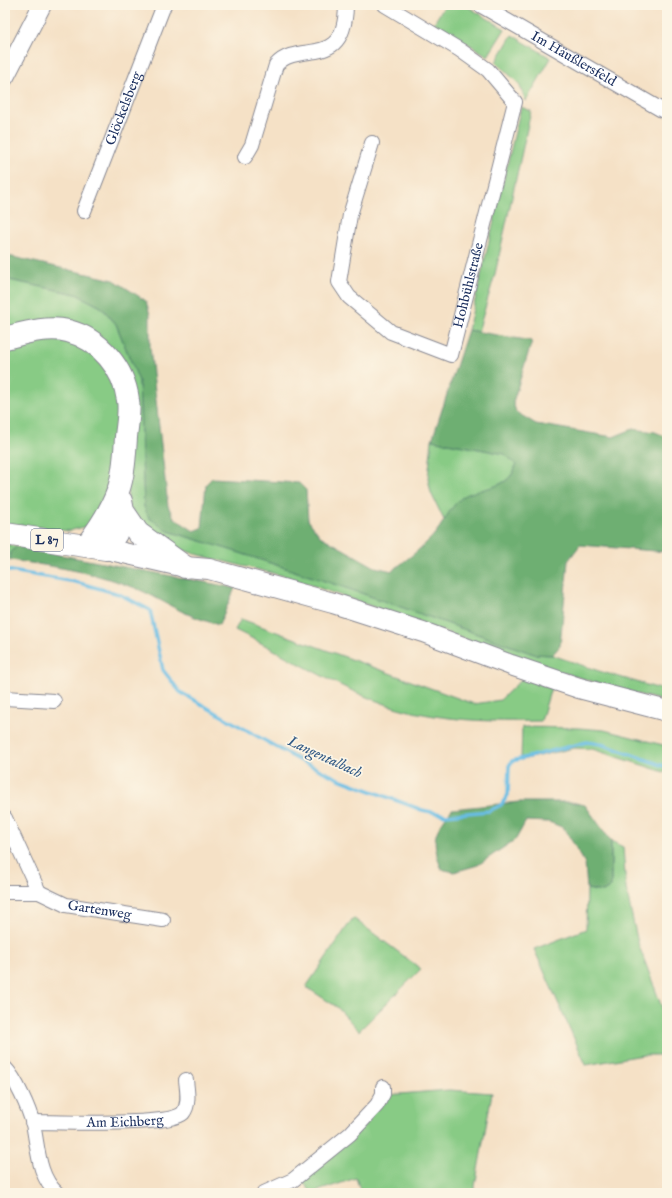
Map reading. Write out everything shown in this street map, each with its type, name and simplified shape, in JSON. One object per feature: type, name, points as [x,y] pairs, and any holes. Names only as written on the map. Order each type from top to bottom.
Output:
[{"type":"main road","points":[[5,338],[42,330],[67,331],[87,338],[105,353],[121,375],[128,402],[126,446],[118,490],[99,529],[96,548]]},
{"type":"main road","points":[[118,490],[123,512],[138,533],[186,566]]},
{"type":"main road","points":[[96,548],[116,534],[123,512]]},
{"type":"main road","name":"L 87","points":[[5,534],[96,548],[186,566],[209,569],[333,603],[423,632],[511,665],[579,688],[667,711]]},
{"type":"street","points":[[5,77],[42,5]]},
{"type":"street","name":"Glöckelsberg","points":[[84,211],[164,5]]},
{"type":"street","points":[[246,157],[252,144],[276,65],[284,58],[319,52],[330,48],[343,26],[346,5]]},
{"type":"street","name":"Hohbühlstraße","points":[[372,143],[350,215],[339,282],[349,297],[391,332],[451,355],[515,102],[488,70],[460,50],[385,5]]},
{"type":"street","name":"Im Häußlersfeld","points":[[480,5],[667,113]]},
{"type":"street","points":[[5,698],[54,701]]},
{"type":"street","points":[[5,818],[39,892]]},
{"type":"street","name":"Gartenweg","points":[[5,892],[39,892],[66,905],[163,920]]},
{"type":"street","points":[[5,1068],[26,1105],[32,1122],[44,1176],[57,1193]]},
{"type":"street","name":"Am Eichberg","points":[[32,1122],[118,1122],[166,1120],[176,1117],[183,1112],[188,1097],[186,1080]]},
{"type":"street","points":[[264,1193],[293,1180],[350,1134],[377,1104],[383,1094],[383,1087]]},
{"type":"green space","points":[[445,5],[465,5],[505,29],[488,56],[434,23]]},
{"type":"green space","points":[[512,35],[551,58],[526,101],[519,84],[496,62]]},
{"type":"green space","points":[[521,107],[531,111],[495,274],[478,332],[468,330]]},
{"type":"green space","points":[[8,256],[114,280],[146,301],[150,315],[150,347],[168,506],[174,518],[194,531],[202,528],[206,484],[212,478],[299,483],[306,490],[308,520],[320,536],[375,567],[392,571],[418,551],[432,537],[459,500],[471,493],[502,483],[513,473],[516,465],[505,454],[432,440],[468,330],[532,341],[513,402],[516,412],[536,424],[613,437],[633,429],[655,432],[667,437],[667,552],[580,545],[568,561],[560,646],[552,655],[534,654],[361,593],[168,531],[149,518],[144,507],[139,381],[116,324],[101,307],[76,294],[9,280],[5,268],[5,263]]},
{"type":"green space","points":[[5,270],[9,280],[76,294],[101,307],[116,324],[139,381],[144,507],[168,531],[361,593],[534,654],[552,655],[599,671],[667,691],[667,702],[597,683],[533,663],[288,577],[210,558],[165,545],[129,508],[113,351],[5,329]]},
{"type":"green space","points":[[41,337],[64,339],[82,346],[97,358],[113,379],[119,404],[117,449],[110,493],[91,525],[69,531],[5,523],[5,347]]},
{"type":"green space","points":[[432,440],[505,454],[516,465],[513,473],[502,483],[462,498],[444,520],[431,493],[428,478]]},
{"type":"green space","points":[[5,544],[17,546],[10,553],[11,560],[5,559]]},
{"type":"green space","points":[[17,546],[235,588],[219,625],[174,608],[143,591],[113,580],[69,570],[11,560],[10,553]]},
{"type":"green space","points":[[241,619],[474,704],[500,700],[523,678],[551,688],[541,721],[483,721],[444,717],[407,710],[368,698],[348,689],[235,630]]},
{"type":"green space","points":[[522,727],[604,730],[667,746],[667,773],[592,749],[574,748],[521,760]]},
{"type":"green space","points":[[519,802],[571,802],[585,805],[611,841],[611,887],[603,892],[587,889],[585,863],[564,828],[549,822],[526,821],[516,839],[478,865],[454,872],[441,869],[435,843],[437,831],[452,809]]},
{"type":"green space","points":[[611,841],[623,847],[626,889],[638,943],[667,1021],[667,1055],[643,1055],[586,1065],[534,949],[586,929],[587,889],[603,892],[611,887]]},
{"type":"green space","points":[[353,918],[421,969],[359,1031],[337,1007],[306,987]]},
{"type":"green space","points":[[449,1090],[492,1093],[475,1193],[405,1193],[405,1190],[397,1193],[361,1193],[356,1178],[312,1193],[300,1178],[387,1095]]},
{"type":"waterway","name":"Langentalbach","points":[[5,570],[76,582],[119,594],[150,610],[163,670],[180,692],[297,759],[339,779],[422,810],[446,815],[489,811],[501,805],[508,795],[509,766],[512,761],[587,742],[601,744],[667,767]]}]
